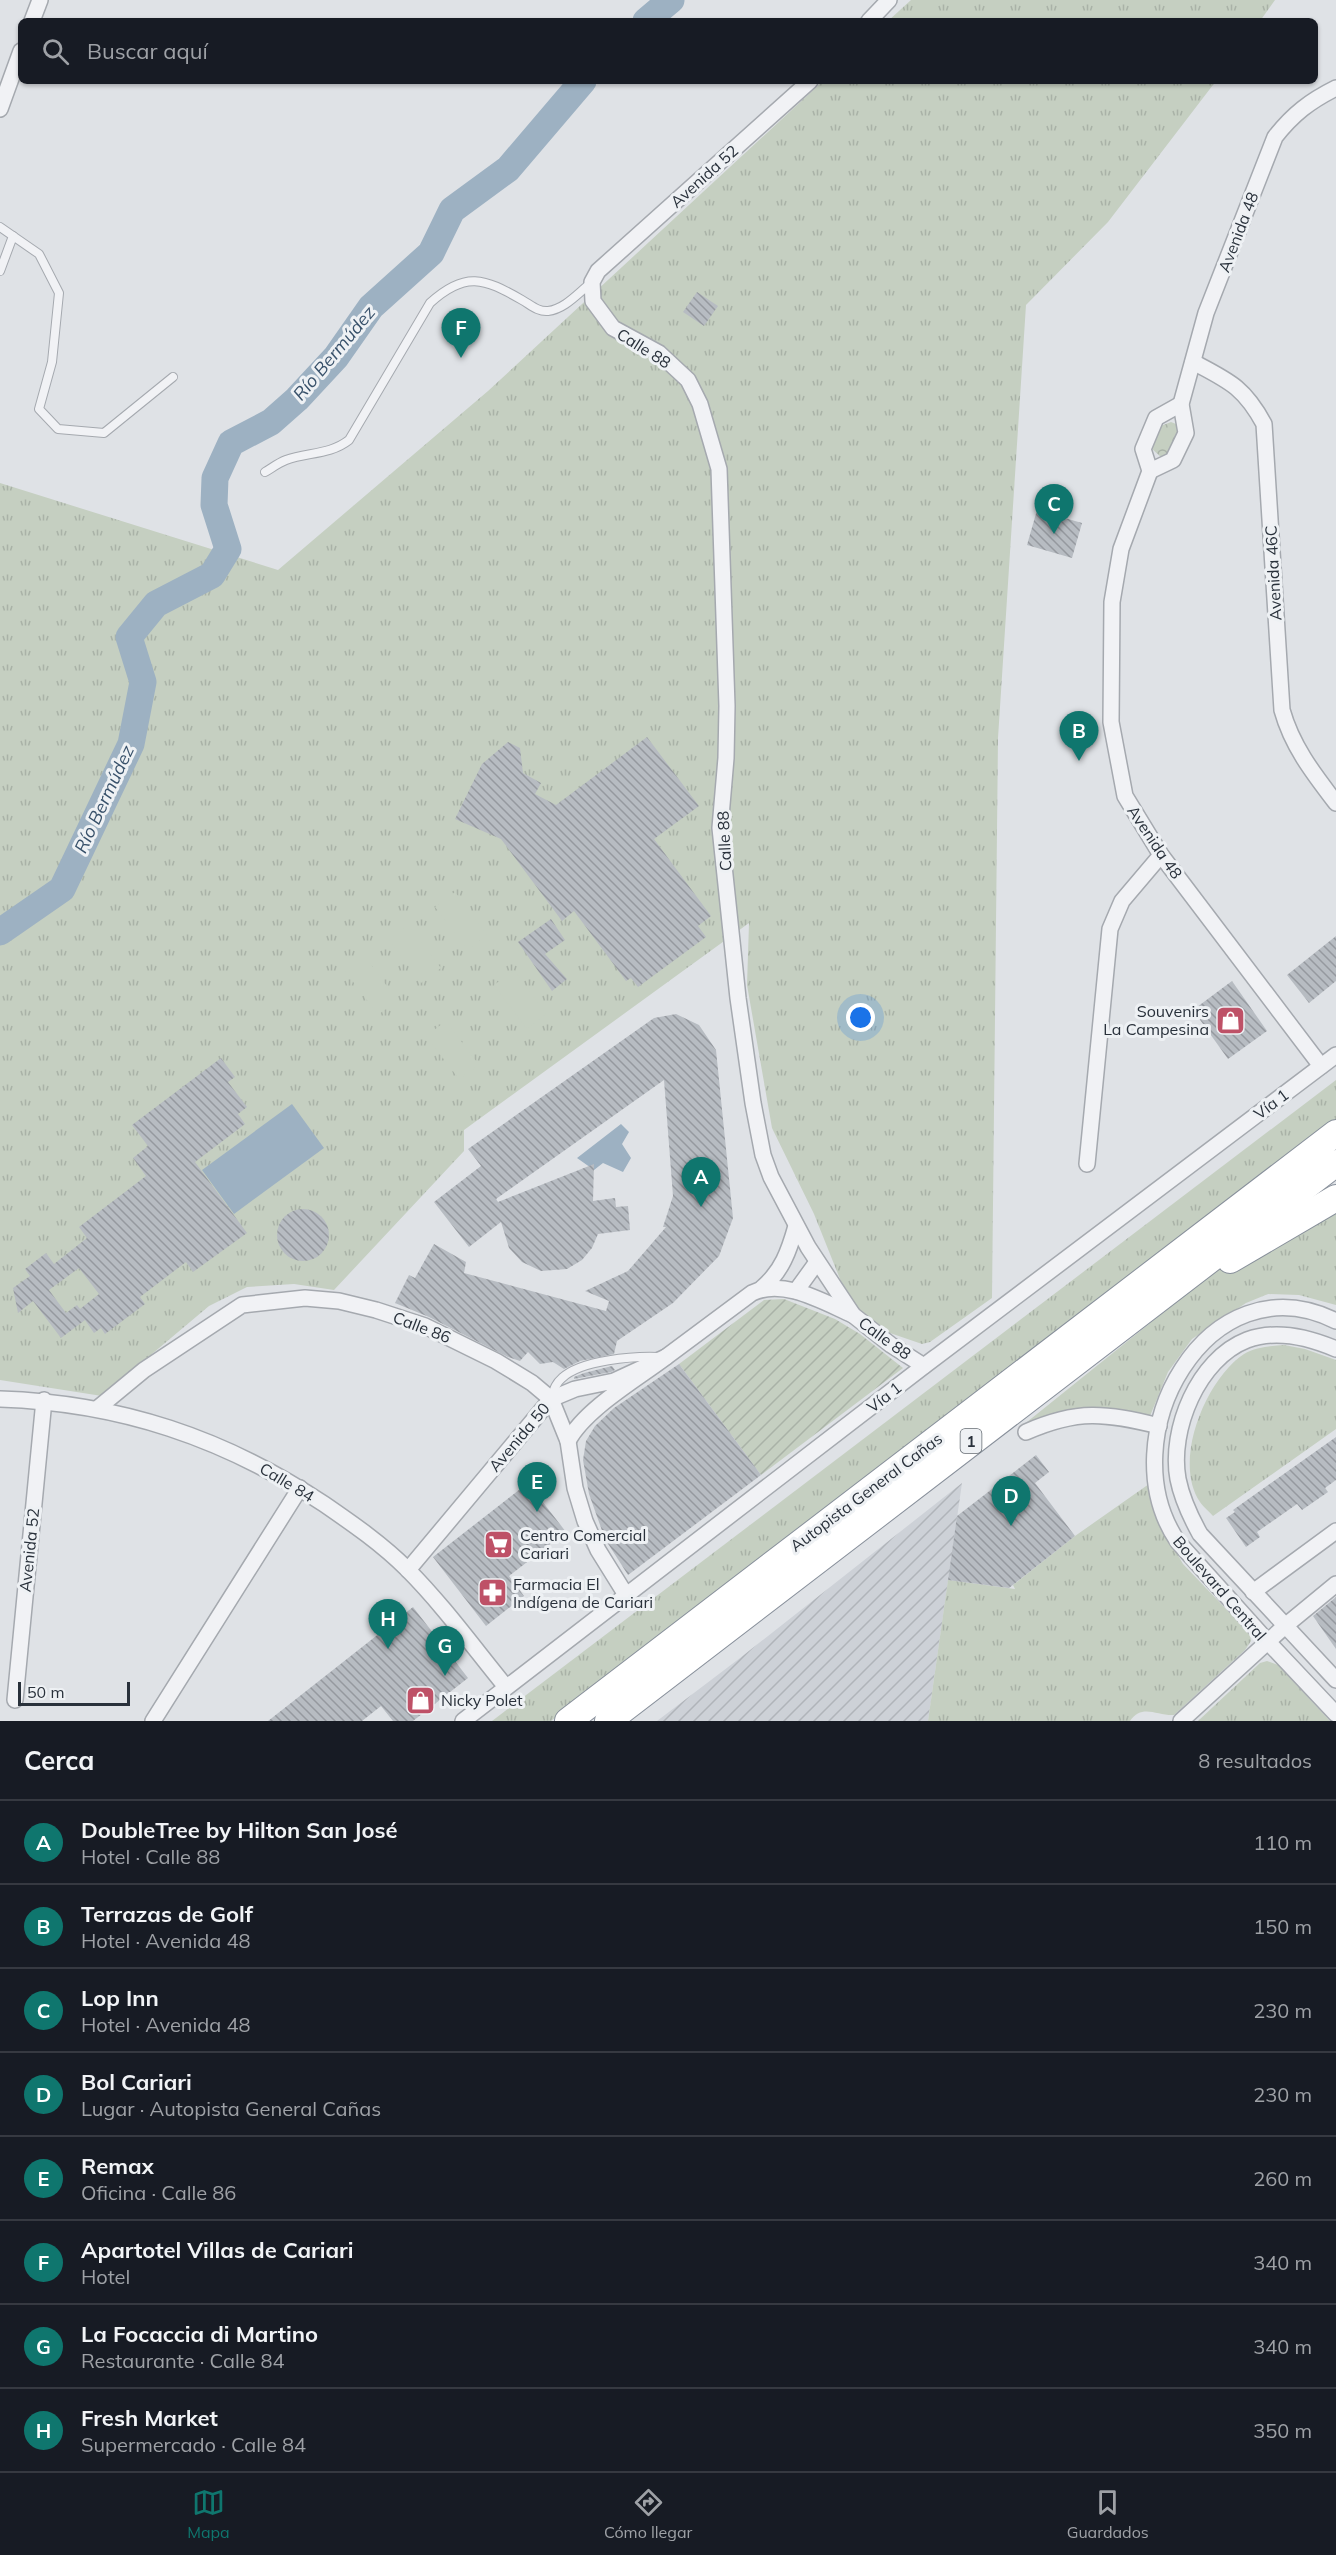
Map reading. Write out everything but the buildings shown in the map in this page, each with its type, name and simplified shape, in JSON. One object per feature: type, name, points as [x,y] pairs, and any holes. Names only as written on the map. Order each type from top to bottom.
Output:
[{"type":"highway","name":"Autopista General Cañas","points":[[568,1721],[1336,1133]]},
{"type":"highway","name":"Autopista General Cañas","points":[[609,1720],[1336,1163]]},
{"type":"highway","points":[[1185,1277],[1239,1255],[1336,1198]]},
{"type":"street","points":[[33,18],[40,0]]},
{"type":"street","points":[[872,18],[889,0]]},
{"type":"street","points":[[0,108],[18,59]]},
{"type":"street","name":"Avenida 52","points":[[595,276],[807,84]]},
{"type":"street","name":"Avenida 48","points":[[1150,471],[1173,460],[1185,433],[1181,404],[1206,313],[1275,137],[1292,115],[1311,101],[1336,88]]},
{"type":"street","name":"Calle 88","points":[[595,276],[593,302],[613,328],[659,353],[688,380],[700,404],[719,469],[727,706],[726,758],[720,828],[738,998],[753,1103],[764,1155],[771,1177],[796,1226],[854,1315],[891,1345],[924,1366]]},
{"type":"street","name":"Avenida 46C","points":[[1193,362],[1233,383],[1252,402],[1264,424],[1282,710],[1288,734],[1308,767],[1336,803]]},
{"type":"street","name":"Avenida 48","points":[[1181,404],[1156,418],[1143,449],[1150,471],[1121,549],[1112,602],[1111,722],[1125,796],[1161,855],[1321,1066]]},
{"type":"street","points":[[1087,1164],[1110,929],[1122,901],[1161,855]]},
{"type":"street","name":"Vía 1","points":[[462,1721],[924,1366],[1336,1054]]},
{"type":"street","name":"Avenida 50","points":[[568,1441],[577,1425],[752,1293],[762,1288],[781,1269],[789,1253],[796,1226]]},
{"type":"street","points":[[796,1291],[818,1262]]},
{"type":"street","points":[[762,1288],[777,1287],[796,1291],[854,1315]]},
{"type":"street","name":"Calle 86","points":[[98,1408],[144,1370],[242,1305],[305,1298],[348,1304],[425,1326],[496,1361],[532,1383],[551,1399],[568,1441],[575,1488],[585,1521],[598,1550],[626,1595]]},
{"type":"street","name":"Boulevard Central","points":[[1336,1321],[1315,1313],[1287,1309],[1262,1311],[1239,1317],[1208,1338],[1184,1365],[1161,1419],[1155,1448],[1155,1488],[1170,1530],[1185,1551],[1336,1714]]},
{"type":"street","name":"Boulevard Central","points":[[1336,1349],[1295,1336],[1268,1336],[1246,1341],[1213,1365],[1197,1386],[1182,1418],[1176,1450],[1178,1477],[1190,1518],[1211,1548],[1336,1680]]},
{"type":"street","name":"Avenida 50","points":[[408,1570],[551,1399],[575,1389],[614,1381],[666,1357]]},
{"type":"street","name":"Calle 84","points":[[0,1399],[44,1400],[98,1408],[146,1420],[205,1440],[261,1466],[300,1488],[383,1546],[408,1570],[506,1687]]},
{"type":"street","name":"Avenida 52","points":[[15,1700],[44,1400]]},
{"type":"street","points":[[1026,1432],[1060,1419],[1088,1414],[1161,1419],[1182,1418]]},
{"type":"street","points":[[1155,1448],[1176,1450]]},
{"type":"street","points":[[153,1721],[300,1488]]},
{"type":"street","points":[[1253,1592],[1336,1531]]},
{"type":"street","points":[[1181,1721],[1285,1626],[1336,1584]]},
{"type":"lane","points":[[0,227],[39,254],[59,293],[52,362],[39,409],[58,429],[104,433],[173,377]]},
{"type":"lane","points":[[0,271],[14,236]]},
{"type":"lane","points":[[265,472],[287,459],[327,451],[340,447],[349,440],[430,303],[446,288],[458,283],[475,281],[488,283],[538,310],[548,311],[560,308],[595,276]]},
{"type":"lane","points":[[551,1399],[555,1386],[563,1376],[576,1370],[620,1357],[666,1357]]},
{"type":"shaded area","points":[[962,1483],[928,1721],[657,1721],[740,1658]]},
{"type":"green space","points":[[911,0],[1275,0],[1262,18],[891,18]]},
{"type":"green space","points":[[820,84],[1214,84],[1108,222],[1026,305],[998,738],[992,1298],[930,1342],[922,1344],[890,1333],[859,1311],[842,1284],[814,1214],[772,1128],[747,985],[749,923],[464,1130],[464,1151],[334,1290],[294,1284],[247,1287],[209,1306],[102,1396],[0,1380],[0,483],[278,570],[488,391]]},
{"type":"green space","points":[[1171,422],[1179,429],[1170,454],[1162,458],[1151,448],[1158,427]]},
{"type":"green space","points":[[455,892],[487,935],[468,950],[435,907]]},
{"type":"green space","points":[[408,925],[441,968],[421,983],[389,940]]},
{"type":"green space","points":[[365,956],[397,1000],[378,1015],[345,971]]},
{"type":"green space","points":[[514,970],[546,1014],[527,1029],[494,985]]},
{"type":"green space","points":[[446,1021],[479,1065],[459,1079],[426,1036]]},
{"type":"green space","points":[[1336,1080],[1336,1125],[551,1721],[492,1721]]},
{"type":"green space","points":[[1336,1208],[1336,1305],[1299,1295],[1268,1294],[1246,1303],[1192,1339],[1168,1372],[1150,1416],[1092,1408],[1027,1422],[1211,1274]]},
{"type":"green space","points":[[784,1299],[835,1319],[860,1334],[903,1368],[761,1475],[679,1364],[764,1300]]},
{"type":"green space","points":[[1284,1345],[1305,1349],[1336,1360],[1336,1429],[1213,1516],[1200,1502],[1192,1485],[1190,1465],[1197,1422],[1217,1382],[1230,1366],[1249,1352],[1264,1347]]},
{"type":"green space","points":[[1149,1484],[1157,1518],[1183,1564],[1250,1634],[1251,1641],[1245,1650],[1174,1715],[1145,1711],[1130,1721],[928,1721],[948,1580],[1015,1589],[1013,1585],[1075,1536]]},
{"type":"green space","points":[[1267,1661],[1278,1665],[1330,1721],[1198,1721],[1260,1663]]},
{"type":"water","points":[[292,1104],[324,1148],[234,1214],[202,1170]]},
{"type":"water","points":[[621,1124],[629,1132],[622,1144],[631,1158],[623,1172],[603,1163],[594,1170],[577,1158]]},
{"type":"waterway","name":"Río Bermúdez","points":[[650,18],[671,0]]},
{"type":"waterway","name":"Río Bermúdez","points":[[0,932],[62,889],[131,744],[143,682],[129,637],[156,604],[212,575],[228,549],[214,505],[215,478],[231,443],[271,422],[297,399],[336,357],[371,307],[431,253],[452,210],[508,169],[580,84]]},
{"type":"place","name":"Apartotel Villas de Cariari","points":[[461,358]]},
{"type":"place","name":"Lop Inn","points":[[1054,534]]},
{"type":"place","name":"Terrazas de Golf","points":[[1079,761]]},
{"type":"place","name":"Souvenirs La Campesina","points":[[1230,1020]]},
{"type":"place","name":"DoubleTree by Hilton San José","points":[[701,1207]]},
{"type":"place","name":"Remax","points":[[537,1512]]},
{"type":"place","name":"Bol Cariari","points":[[1011,1526]]},
{"type":"place","name":"Centro Comercial Cariari","points":[[499,1544]]},
{"type":"place","name":"Farmacia El Indígena de Cariari","points":[[492,1593]]},
{"type":"place","name":"Fresh Market","points":[[388,1649]]},
{"type":"place","name":"La Focaccia di Martino","points":[[445,1676]]},
{"type":"place","name":"Nicky Polet","points":[[420,1700]]}]
